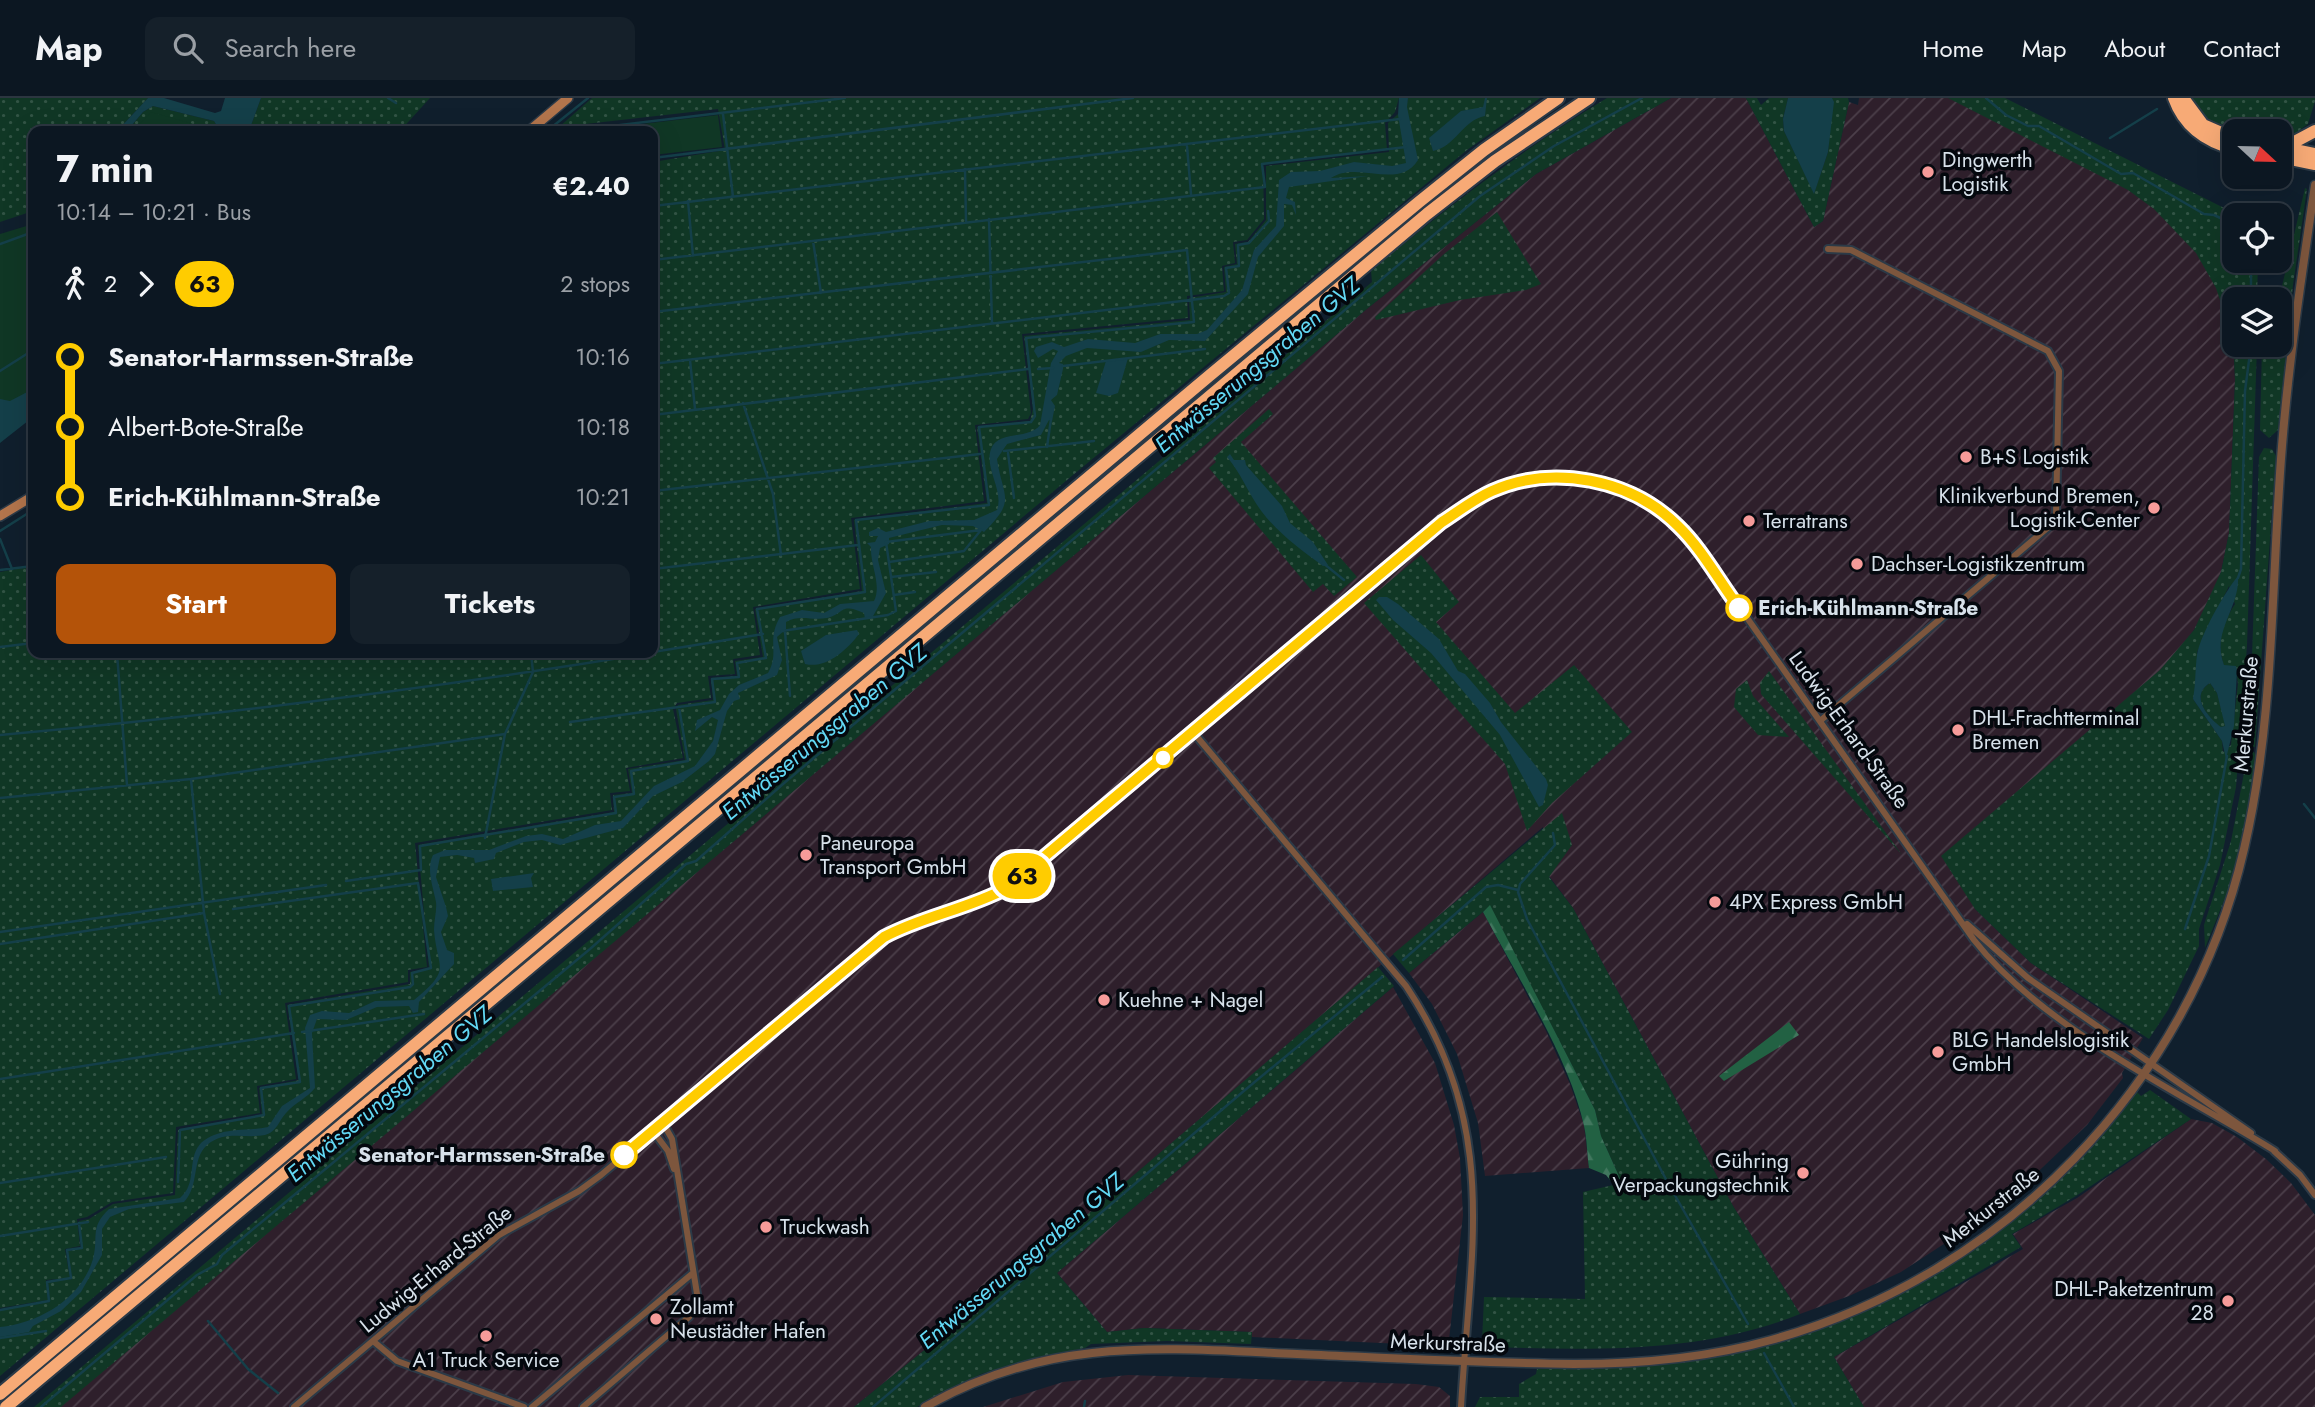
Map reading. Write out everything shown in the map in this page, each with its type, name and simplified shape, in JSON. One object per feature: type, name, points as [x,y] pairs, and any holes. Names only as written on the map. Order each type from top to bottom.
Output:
[{"type":"highway","points":[[0,1394],[1261,332],[1462,167],[1558,98]]},
{"type":"highway","points":[[6,1407],[1427,214],[1495,161],[1589,98]]},
{"type":"highway","points":[[2174,98],[2181,114],[2200,134],[2222,143]]},
{"type":"highway","points":[[2183,98],[2203,125],[2222,133]]},
{"type":"highway","points":[[2292,145],[2315,131]]},
{"type":"highway","points":[[2292,152],[2315,154]]},
{"type":"highway","points":[[2292,155],[2315,164]]},
{"type":"main road","points":[[535,126],[568,98]]},
{"type":"main road","points":[[0,516],[28,499]]},
{"type":"street","name":"Merkurstraße","points":[[925,1407],[979,1380],[1019,1365],[1110,1349],[1598,1364],[1676,1359],[1770,1340],[1844,1315],[1924,1277],[2009,1219],[2077,1157],[2145,1074],[2180,1014],[2219,932],[2232,894],[2252,815],[2262,749],[2282,443],[2315,185]]},
{"type":"street","points":[[1820,721],[2052,524],[2056,516],[2059,371],[2048,351],[1850,250],[1828,249]]},
{"type":"street","name":"Ludwig-Erhard-Straße","points":[[294,1407],[499,1235],[579,1191],[884,937],[902,927],[987,899],[1007,888],[1469,503],[1514,484],[1553,478],[1609,485],[1650,504],[1678,525],[1986,956],[2017,988],[2145,1074],[2274,1151]]},
{"type":"street","points":[[1193,732],[1391,967],[1416,1002],[1440,1045],[1462,1108],[1473,1167],[1473,1248],[1461,1407]]},
{"type":"street","name":"Ludwig-Erhard-Straße","points":[[1961,918],[2028,978],[2274,1151]]},
{"type":"street","points":[[583,1407],[695,1310],[698,1300],[672,1139],[663,1123]]},
{"type":"street","points":[[653,1131],[668,1151],[677,1178]]},
{"type":"street","points":[[2274,1151],[2296,1171],[2315,1195]]},
{"type":"street","points":[[2296,1171],[2302,1165]]},
{"type":"street","points":[[532,1407],[693,1273]]},
{"type":"street","points":[[373,1341],[397,1361],[524,1407]]},
{"type":"shaded area","points":[[0,98],[148,98],[122,126],[28,126],[28,213],[0,222]]},
{"type":"shaded area","points":[[148,98],[164,98],[215,113],[221,111],[225,98],[261,98],[251,126],[217,126],[214,121],[153,106],[143,112],[131,126],[122,126]]},
{"type":"shaded area","points":[[261,98],[430,98],[405,126],[251,126]]},
{"type":"shaded area","points":[[592,98],[1399,98],[1395,112],[1385,123],[1387,150],[1263,164],[1264,219],[1247,240],[1233,242],[1235,263],[1222,266],[1224,291],[1187,296],[1188,318],[1022,334],[1031,413],[1028,419],[975,425],[984,501],[851,518],[860,589],[753,607],[760,655],[733,659],[735,674],[708,676],[711,698],[677,703],[673,709],[683,758],[626,768],[630,791],[610,793],[612,810],[415,843],[427,967],[408,970],[408,982],[285,1003],[296,1079],[257,1086],[260,1113],[176,1127],[173,1193],[112,1202],[87,1217],[77,1219],[80,1246],[65,1249],[70,1278],[46,1280],[48,1300],[0,1308],[0,572],[28,567],[28,658],[658,658],[658,161],[725,150],[718,109],[560,126]]},
{"type":"shaded area","points":[[1399,98],[1408,98],[1407,107],[1418,160],[1410,169],[1389,175],[1341,173],[1331,178],[1368,176],[1289,187],[1286,198],[1295,202],[1296,215],[1292,205],[1284,204],[1284,226],[1258,257],[1248,294],[1205,341],[1169,340],[1141,352],[1087,348],[1066,356],[1059,363],[1063,364],[1063,369],[1057,395],[1051,400],[1055,406],[1052,421],[1049,420],[1041,435],[1007,444],[997,459],[1005,498],[1001,512],[994,521],[984,532],[973,526],[942,525],[889,538],[889,544],[880,548],[878,560],[886,593],[872,618],[865,619],[864,613],[846,609],[827,618],[796,618],[786,622],[786,629],[777,637],[782,660],[777,675],[738,693],[740,699],[734,701],[727,711],[715,754],[709,761],[682,782],[653,796],[623,828],[560,845],[542,840],[524,842],[496,853],[494,859],[475,863],[474,858],[457,855],[440,857],[436,877],[448,916],[441,932],[447,950],[454,953],[454,964],[419,1002],[418,1012],[413,1013],[409,1006],[377,1007],[346,1020],[317,1019],[312,1033],[315,1088],[287,1112],[275,1129],[265,1135],[228,1136],[207,1145],[199,1158],[192,1188],[184,1202],[129,1209],[110,1217],[102,1229],[102,1255],[81,1292],[61,1311],[33,1326],[29,1332],[0,1337],[0,1327],[15,1325],[43,1314],[69,1297],[79,1286],[93,1259],[97,1227],[109,1209],[180,1198],[190,1182],[197,1148],[204,1141],[228,1131],[268,1127],[282,1106],[310,1088],[305,1028],[310,1015],[322,1011],[349,1013],[375,1001],[414,1000],[434,981],[440,968],[434,930],[436,902],[430,872],[433,855],[445,850],[489,850],[526,836],[542,834],[563,839],[595,825],[621,821],[654,786],[695,766],[713,741],[718,720],[712,717],[695,731],[697,720],[720,710],[729,694],[739,685],[768,673],[773,659],[774,633],[780,617],[802,610],[824,613],[840,604],[874,601],[877,588],[871,547],[867,543],[875,542],[878,536],[869,536],[869,532],[878,528],[886,532],[929,521],[974,520],[997,510],[998,495],[990,464],[991,449],[1000,439],[1035,430],[1040,425],[1051,363],[1058,351],[1053,349],[1038,358],[1034,351],[1036,347],[1052,342],[1064,347],[1088,339],[1135,343],[1160,334],[1197,334],[1207,330],[1242,290],[1254,250],[1276,226],[1279,180],[1291,172],[1320,171],[1354,162],[1392,166],[1406,163],[1398,115]]},
{"type":"shaded area","points":[[1408,98],[1540,98],[1467,150],[1073,475],[0,1376],[0,1310],[50,1302],[48,1282],[72,1279],[68,1251],[82,1248],[79,1221],[89,1219],[113,1204],[175,1195],[178,1130],[262,1115],[259,1088],[299,1080],[287,1005],[410,984],[410,972],[429,969],[418,845],[614,812],[613,795],[632,793],[628,769],[685,760],[676,709],[678,705],[713,700],[711,678],[737,676],[735,661],[763,657],[755,609],[862,591],[854,520],[987,503],[977,427],[1030,421],[1033,408],[1024,336],[1190,320],[1189,298],[1226,292],[1224,267],[1237,264],[1235,244],[1248,242],[1266,220],[1266,166],[1389,152],[1388,123],[1406,107]]},
{"type":"shaded area","points":[[1485,98],[1485,116],[1477,118],[1441,149],[1433,151],[1429,138],[1461,111],[1483,107]]},
{"type":"shaded area","points":[[1607,98],[1671,98],[1536,174],[1368,308],[61,1407],[34,1407],[1372,282],[1371,271],[1486,180]]},
{"type":"shaded area","points":[[1671,98],[1746,98],[1814,227],[1823,221],[1849,102],[1858,105],[1859,98],[1953,98],[2130,186],[2200,248],[2222,293],[2222,357],[2234,357],[2235,380],[2229,533],[2221,572],[2209,602],[2194,630],[1975,909],[2031,963],[2143,1038],[2122,1073],[2123,1078],[2087,1125],[2002,1206],[1901,1272],[1849,1296],[1800,1314],[1733,1206],[1573,908],[1549,876],[1543,827],[1006,1284],[854,1407],[60,1407],[1368,308],[1536,174]]},
{"type":"shaded area","points":[[1746,98],[1757,98],[1761,105],[1769,98],[1788,98],[1783,119],[1784,131],[1814,193],[1828,152],[1832,98],[1848,98],[1823,221],[1814,227]]},
{"type":"shaded area","points":[[1788,98],[1832,98],[1834,102],[1828,152],[1814,194],[1784,131],[1783,119]]},
{"type":"shaded area","points":[[1948,98],[2005,98],[2222,207],[2222,273],[2258,273],[2257,287],[2222,287],[2222,306],[2216,288],[2196,253],[2154,209],[2128,190]]},
{"type":"shaded area","points":[[2187,98],[2315,98],[2308,124],[2292,136],[2292,119],[2222,119],[2222,132],[2211,128]]},
{"type":"shaded area","points":[[153,106],[214,121],[217,126],[131,126],[143,112]]},
{"type":"shaded area","points":[[151,112],[200,126],[138,126]]},
{"type":"shaded area","points":[[718,115],[722,147],[658,154],[658,126],[626,126]]},
{"type":"shaded area","points":[[2305,188],[2307,189],[2292,295],[2292,287],[2282,287],[2285,273],[2292,273],[2292,244]]},
{"type":"shaded area","points":[[1497,212],[1541,284],[1526,290],[1460,300],[1376,320],[1375,317],[1444,254]]},
{"type":"shaded area","points":[[28,226],[28,413],[0,433],[0,234]]},
{"type":"shaded area","points":[[2234,357],[2257,357],[2247,646],[2236,787],[2220,865],[2199,929],[2199,946],[2168,1010],[2149,1039],[2031,963],[1975,909],[1941,856],[2160,670],[2194,630],[2221,572],[2229,533]],"holes":[[[2229,586],[2235,604],[2227,619],[2221,641],[2222,657],[2224,666],[2236,666],[2238,684],[2231,745],[2223,752],[2222,741],[2193,699],[2198,682],[2197,652]]]},
{"type":"shaded area","points":[[2262,357],[2286,357],[2278,430],[2269,438],[2260,430]]},
{"type":"shaded area","points":[[1128,358],[1118,393],[1109,396],[1096,393],[1106,361]]},
{"type":"shaded area","points":[[28,392],[28,421],[0,443],[0,399],[10,401]]},
{"type":"shaded area","points":[[1269,409],[1273,414],[1241,442],[1357,577],[1334,596],[1323,584],[1313,592],[1209,468],[1216,462],[1213,458]]},
{"type":"shaded area","points":[[2264,448],[2272,449],[2276,456],[2255,747],[2250,746],[2253,723],[2250,713],[2259,457]]},
{"type":"shaded area","points":[[1230,454],[1234,460],[1245,460],[1246,465],[1282,506],[1290,523],[1313,542],[1328,565],[1323,566],[1307,554],[1268,520],[1227,457]]},
{"type":"shaded area","points":[[1421,555],[1459,602],[1436,622],[1515,713],[1574,665],[1632,732],[1552,803],[1527,831],[1505,764],[1364,603]]},
{"type":"shaded area","points":[[2238,576],[2235,599],[2221,641],[2224,665],[2236,666],[2237,671],[2234,726],[2226,759],[2222,741],[2193,699],[2199,646],[2214,613]],"holes":[[[2210,683],[2217,693],[2225,726],[2221,727],[2206,712],[2201,700],[2204,688]]]},
{"type":"shaded area","points":[[1379,597],[1387,597],[1398,604],[1439,639],[1458,671],[1465,674],[1490,703],[1501,722],[1546,779],[1548,785],[1543,805],[1539,807],[1500,735],[1431,653],[1393,620],[1376,600]]},
{"type":"shaded area","points":[[857,630],[859,634],[835,657],[820,664],[805,664],[801,651],[826,635]]},
{"type":"shaded area","points":[[1769,671],[1902,855],[1761,694],[1760,683]]},
{"type":"shaded area","points":[[1747,680],[1753,696],[1789,737],[1758,735],[1734,707],[1736,689]]},
{"type":"shaded area","points":[[2210,683],[2217,693],[2226,726],[2221,728],[2206,712],[2201,700],[2204,688]]},
{"type":"shaded area","points":[[2248,752],[2254,752],[2256,756],[2251,798],[2233,878],[2205,948],[2204,925],[2231,841]]},
{"type":"shaded area","points":[[1562,813],[1572,845],[1549,877],[1573,908],[1733,1206],[1800,1314],[1724,1336],[1645,1347],[1487,1347],[1482,1342],[1484,1297],[1585,1299],[1583,1192],[1622,1183],[1601,1136],[1595,1110],[1490,906],[1409,973],[1393,954]]},
{"type":"shaded area","points":[[534,873],[531,878],[533,887],[493,891],[491,879]]},
{"type":"shaded area","points":[[1483,912],[1546,1031],[1570,1084],[1584,1125],[1589,1168],[1485,1176],[1478,1123],[1457,1054],[1432,1004],[1409,973]]},
{"type":"shaded area","points":[[1378,967],[1394,986],[1057,1273],[1107,1332],[1144,1328],[1252,1332],[1251,1344],[1167,1341],[1091,1344],[1085,1348],[1034,1358],[981,1374],[917,1407],[854,1407],[1006,1284]]},
{"type":"shaded area","points":[[1393,987],[1435,1063],[1454,1125],[1460,1158],[1463,1215],[1449,1340],[1444,1346],[1252,1337],[1251,1332],[1145,1328],[1107,1332],[1057,1273]]},
{"type":"shaded area","points":[[2150,1090],[2191,1119],[2076,1196],[2012,1234],[2021,1247],[1834,1357],[1864,1407],[1475,1407],[1480,1397],[1519,1397],[1519,1384],[1536,1374],[1537,1369],[1628,1366],[1714,1355],[1796,1336],[1873,1307],[1945,1269],[2013,1220],[2077,1162],[2137,1092],[2141,1096]]},
{"type":"shaded area","points":[[2191,1119],[2212,1123],[2237,1137],[2266,1159],[2291,1183],[2315,1215],[2315,1407],[1864,1407],[1834,1357],[2023,1249],[2013,1234],[2077,1198]]},
{"type":"shaded area","points":[[1128,1375],[1416,1384],[1439,1387],[1450,1396],[1450,1407],[983,1407],[1063,1382]]},
{"type":"green space","points":[[1490,905],[1595,1110],[1601,1136],[1622,1183],[1614,1185],[1606,1175],[1589,1168],[1584,1126],[1567,1073],[1483,912]]},
{"type":"green space","points":[[1789,1022],[1799,1035],[1724,1081],[1719,1076]]},
{"type":"waterway","points":[[388,98],[396,103]]},
{"type":"waterway","points":[[553,126],[588,98]]},
{"type":"waterway","points":[[612,126],[845,98]]},
{"type":"waterway","points":[[658,157],[1133,98]]},
{"type":"waterway","name":"Entwässerungsgraben GVZ","points":[[41,1407],[197,1275],[217,1264],[222,1255],[590,949],[686,864],[696,861],[783,784],[1480,196],[1554,146],[1642,98]]},
{"type":"waterway","name":"Entwässerungsgraben GVZ","points":[[1986,98],[2006,115],[2028,126],[2039,126],[2121,174],[2133,173],[2204,214],[2222,219]]},
{"type":"waterway","points":[[2110,138],[2157,109]]},
{"type":"waterway","points":[[723,114],[733,197]]},
{"type":"waterway","points":[[658,205],[1400,119]]},
{"type":"waterway","points":[[1187,146],[1191,194]]},
{"type":"waterway","points":[[658,259],[1265,187],[1262,164],[1406,147]]},
{"type":"waterway","points":[[965,169],[966,221]]},
{"type":"waterway","points":[[688,201],[693,256]]},
{"type":"waterway","points":[[658,363],[1224,296],[1229,293],[1226,268],[1239,266],[1238,245],[1249,243],[1269,221],[1268,211]]},
{"type":"waterway","points":[[989,219],[992,323]]},
{"type":"waterway","points":[[0,244],[28,234]]},
{"type":"waterway","points":[[813,241],[821,293]]},
{"type":"waterway","points":[[570,722],[715,702],[712,679],[739,677],[737,663],[766,658],[757,609],[865,592],[856,520],[989,505],[979,427],[1031,422],[1035,416],[1026,338],[1194,322],[1187,250],[658,311]]},
{"type":"waterway","name":"Entwässerungsgraben GVZ","points":[[2251,273],[2251,287]]},
{"type":"waterway","points":[[1063,366],[1205,349]]},
{"type":"waterway","points":[[0,371],[28,353]]},
{"type":"waterway","name":"Entwässerungsgraben GVZ","points":[[2238,578],[2241,569],[2245,391],[2249,357]]},
{"type":"waterway","points":[[690,360],[695,409]]},
{"type":"waterway","points":[[1038,369],[1053,368]]},
{"type":"waterway","points":[[658,414],[1028,369]]},
{"type":"waterway","points":[[743,403],[773,494],[781,555]]},
{"type":"waterway","points":[[1047,447],[1051,419]]},
{"type":"waterway","points":[[1004,451],[1094,441]]},
{"type":"waterway","points":[[1008,453],[1014,498]]},
{"type":"waterway","points":[[658,490],[980,454]]},
{"type":"waterway","points":[[0,531],[28,513]]},
{"type":"waterway","points":[[886,542],[981,530]]},
{"type":"waterway","points":[[889,562],[964,551],[981,530]]},
{"type":"waterway","points":[[0,539],[12,569]]},
{"type":"waterway","points":[[782,631],[888,615],[896,611],[886,542]]},
{"type":"waterway","points":[[658,568],[858,545]]},
{"type":"waterway","points":[[1323,563],[1344,580]]},
{"type":"waterway","points":[[0,570],[28,567]]},
{"type":"waterway","points":[[891,577],[936,572]]},
{"type":"waterway","points":[[894,595],[915,592]]},
{"type":"waterway","points":[[785,631],[790,696]]},
{"type":"waterway","points":[[658,651],[763,634]]},
{"type":"waterway","points":[[0,647],[28,644]]},
{"type":"waterway","points":[[117,658],[127,785]]},
{"type":"waterway","points":[[485,838],[505,734],[533,672],[532,658]]},
{"type":"waterway","points":[[0,735],[326,700],[619,658]]},
{"type":"waterway","points":[[346,881],[421,870],[420,846],[616,813],[614,797],[634,794],[631,771],[688,761],[679,707]]},
{"type":"waterway","points":[[0,798],[191,779],[505,734]]},
{"type":"waterway","name":"Entwässerungsgraben GVZ","points":[[2185,929],[2209,856],[2227,756]]},
{"type":"waterway","points":[[191,779],[204,913],[220,994]]},
{"type":"waterway","points":[[2304,804],[2315,818]]},
{"type":"waterway","points":[[1553,833],[1555,845],[1520,884],[1518,892],[1527,919],[1668,1183],[1748,1324]]},
{"type":"waterway","points":[[178,1182],[180,1130],[264,1115],[261,1088],[300,1082],[289,1006],[410,987],[413,984],[412,973],[431,968],[418,883],[233,909]]},
{"type":"waterway","points":[[0,932],[326,885]]},
{"type":"waterway","name":"Entwässerungsgraben GVZ","points":[[1403,960],[1486,887],[1498,885],[1518,890]]},
{"type":"waterway","points":[[0,944],[204,913]]},
{"type":"waterway","name":"Entwässerungsgraben GVZ","points":[[873,1407],[1382,977]]},
{"type":"waterway","points":[[302,1032],[424,1014]]},
{"type":"waterway","points":[[0,1079],[294,1033]]},
{"type":"waterway","points":[[0,1183],[166,1157]]},
{"type":"waterway","points":[[0,1236],[88,1222]]},
{"type":"waterway","points":[[0,1310],[49,1301],[47,1282],[71,1278],[67,1250],[82,1248],[79,1223]]},
{"type":"waterway","points":[[208,1321],[248,1369],[278,1393]]},
{"type":"waterway","points":[[0,1338],[46,1331]]},
{"type":"waterway","points":[[1764,1353],[1794,1407]]},
{"type":"waterway","points":[[1084,1407],[1085,1401]]},
{"type":"bus line","name":"63","points":[[624,1155],[884,937],[902,927],[987,899],[1007,888],[1442,522],[1494,490],[1538,479],[1567,478],[1591,480],[1625,491],[1650,504],[1678,525],[1739,608]]},
{"type":"place","name":"Dingwerth Logistik","points":[[1928,172]]},
{"type":"place","name":"B+S Logistik","points":[[1966,457]]},
{"type":"place","name":"Klinikverbund Bremen, Logistik-Center","points":[[2154,508]]},
{"type":"place","name":"Terratrans","points":[[1749,521]]},
{"type":"place","name":"Dachser-Logistikzentrum","points":[[1857,564]]},
{"type":"place","name":"Erich-Kühlmann-Straße","points":[[1739,608]]},
{"type":"place","name":"DHL-Frachtterminal Bremen","points":[[1958,730]]},
{"type":"place","name":"Paneuropa Transport GmbH","points":[[806,855]]},
{"type":"place","name":"4PX Express GmbH","points":[[1715,902]]},
{"type":"place","name":"Kuehne + Nagel","points":[[1104,1000]]},
{"type":"place","name":"BLG Handelslogistik GmbH","points":[[1938,1052]]},
{"type":"place","name":"Senator-Harmssen-Straße","points":[[624,1155]]},
{"type":"place","name":"Gühring Verpackungstechnik","points":[[1803,1173]]},
{"type":"place","name":"Truckwash","points":[[766,1227]]},
{"type":"place","name":"DHL-Paketzentrum 28","points":[[2228,1301]]},
{"type":"place","name":"Zollamt Neustädter Hafen","points":[[656,1319]]},
{"type":"place","name":"A1 Truck Service","points":[[486,1336]]}]
